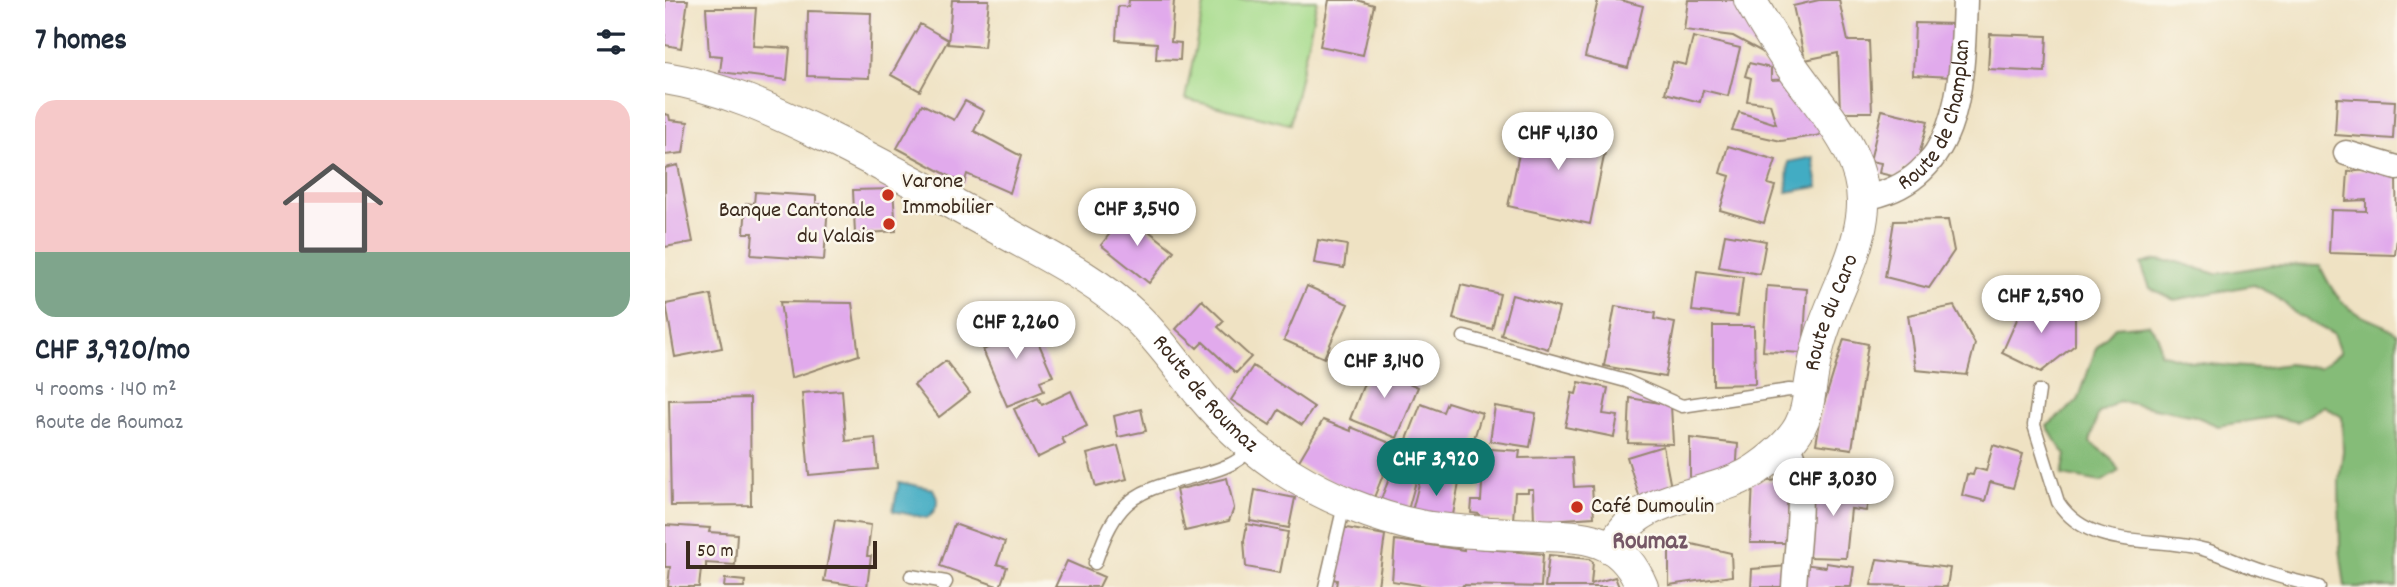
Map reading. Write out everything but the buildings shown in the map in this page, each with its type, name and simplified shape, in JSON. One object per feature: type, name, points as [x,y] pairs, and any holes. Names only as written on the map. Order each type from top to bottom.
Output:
[{"type":"street","name":"Route du Caro","points":[[1611,548],[1629,524],[1643,513],[1664,503],[1738,480],[1758,469],[1787,445],[1804,422],[1818,347],[1855,247],[1864,198],[1859,175],[1843,138],[1829,115],[1793,69],[1750,0]]},
{"type":"street","name":"Route de Champlan","points":[[1864,198],[1890,192],[1909,182],[1925,168],[1945,138],[1954,113],[1960,83],[1965,0]]},
{"type":"street","name":"Route de Roumaz","points":[[665,78],[721,91],[792,120],[869,158],[1069,269],[1136,316],[1210,405],[1253,447],[1301,480],[1392,519],[1429,527],[1467,532],[1576,537],[1595,541],[1611,548],[1631,566],[1642,587]]},
{"type":"street","points":[[2346,153],[2397,168]]},
{"type":"street","points":[[1787,445],[1795,458],[1798,480],[1794,587]]},
{"type":"lane","points":[[1464,337],[1626,381],[1682,406],[1789,390],[1810,391]]},
{"type":"lane","points":[[2039,391],[2034,425],[2058,502],[2075,522],[2109,537],[2161,541],[2206,550],[2259,570],[2319,587]]},
{"type":"lane","points":[[1095,563],[1108,530],[1123,508],[1134,498],[1171,483],[1224,468],[1239,460],[1253,447]]},
{"type":"lane","points":[[1325,587],[1345,501]]},
{"type":"lane","points":[[911,576],[946,582],[943,587]]},
{"type":"green space","points":[[1205,0],[1317,0],[1290,124],[1185,99]]},
{"type":"green space","points":[[2156,260],[2177,262],[2216,274],[2272,265],[2320,266],[2332,288],[2348,307],[2397,333],[2397,587],[2345,587],[2340,549],[2342,417],[2324,406],[2297,422],[2273,417],[2218,426],[2195,416],[2119,401],[2098,414],[2090,442],[2111,458],[2119,471],[2101,482],[2062,475],[2066,455],[2047,426],[2078,401],[2096,348],[2115,327],[2149,324],[2158,336],[2160,353],[2192,362],[2260,368],[2288,364],[2319,368],[2340,353],[2333,334],[2297,315],[2275,295],[2254,285],[2174,300],[2150,288],[2141,264]]},
{"type":"water","points":[[1813,157],[1818,187],[1787,192],[1788,162]]},
{"type":"water","points":[[899,482],[933,489],[937,505],[927,518],[893,511]]},
{"type":"place","name":"Varone Immobilier","points":[[888,195]]},
{"type":"place","name":"Banque Cantonale du Valais","points":[[889,224]]},
{"type":"place","name":"Café Dumoulin","points":[[1577,507]]},
{"type":"district","name":"Roumaz","points":[[1650,542]]}]
